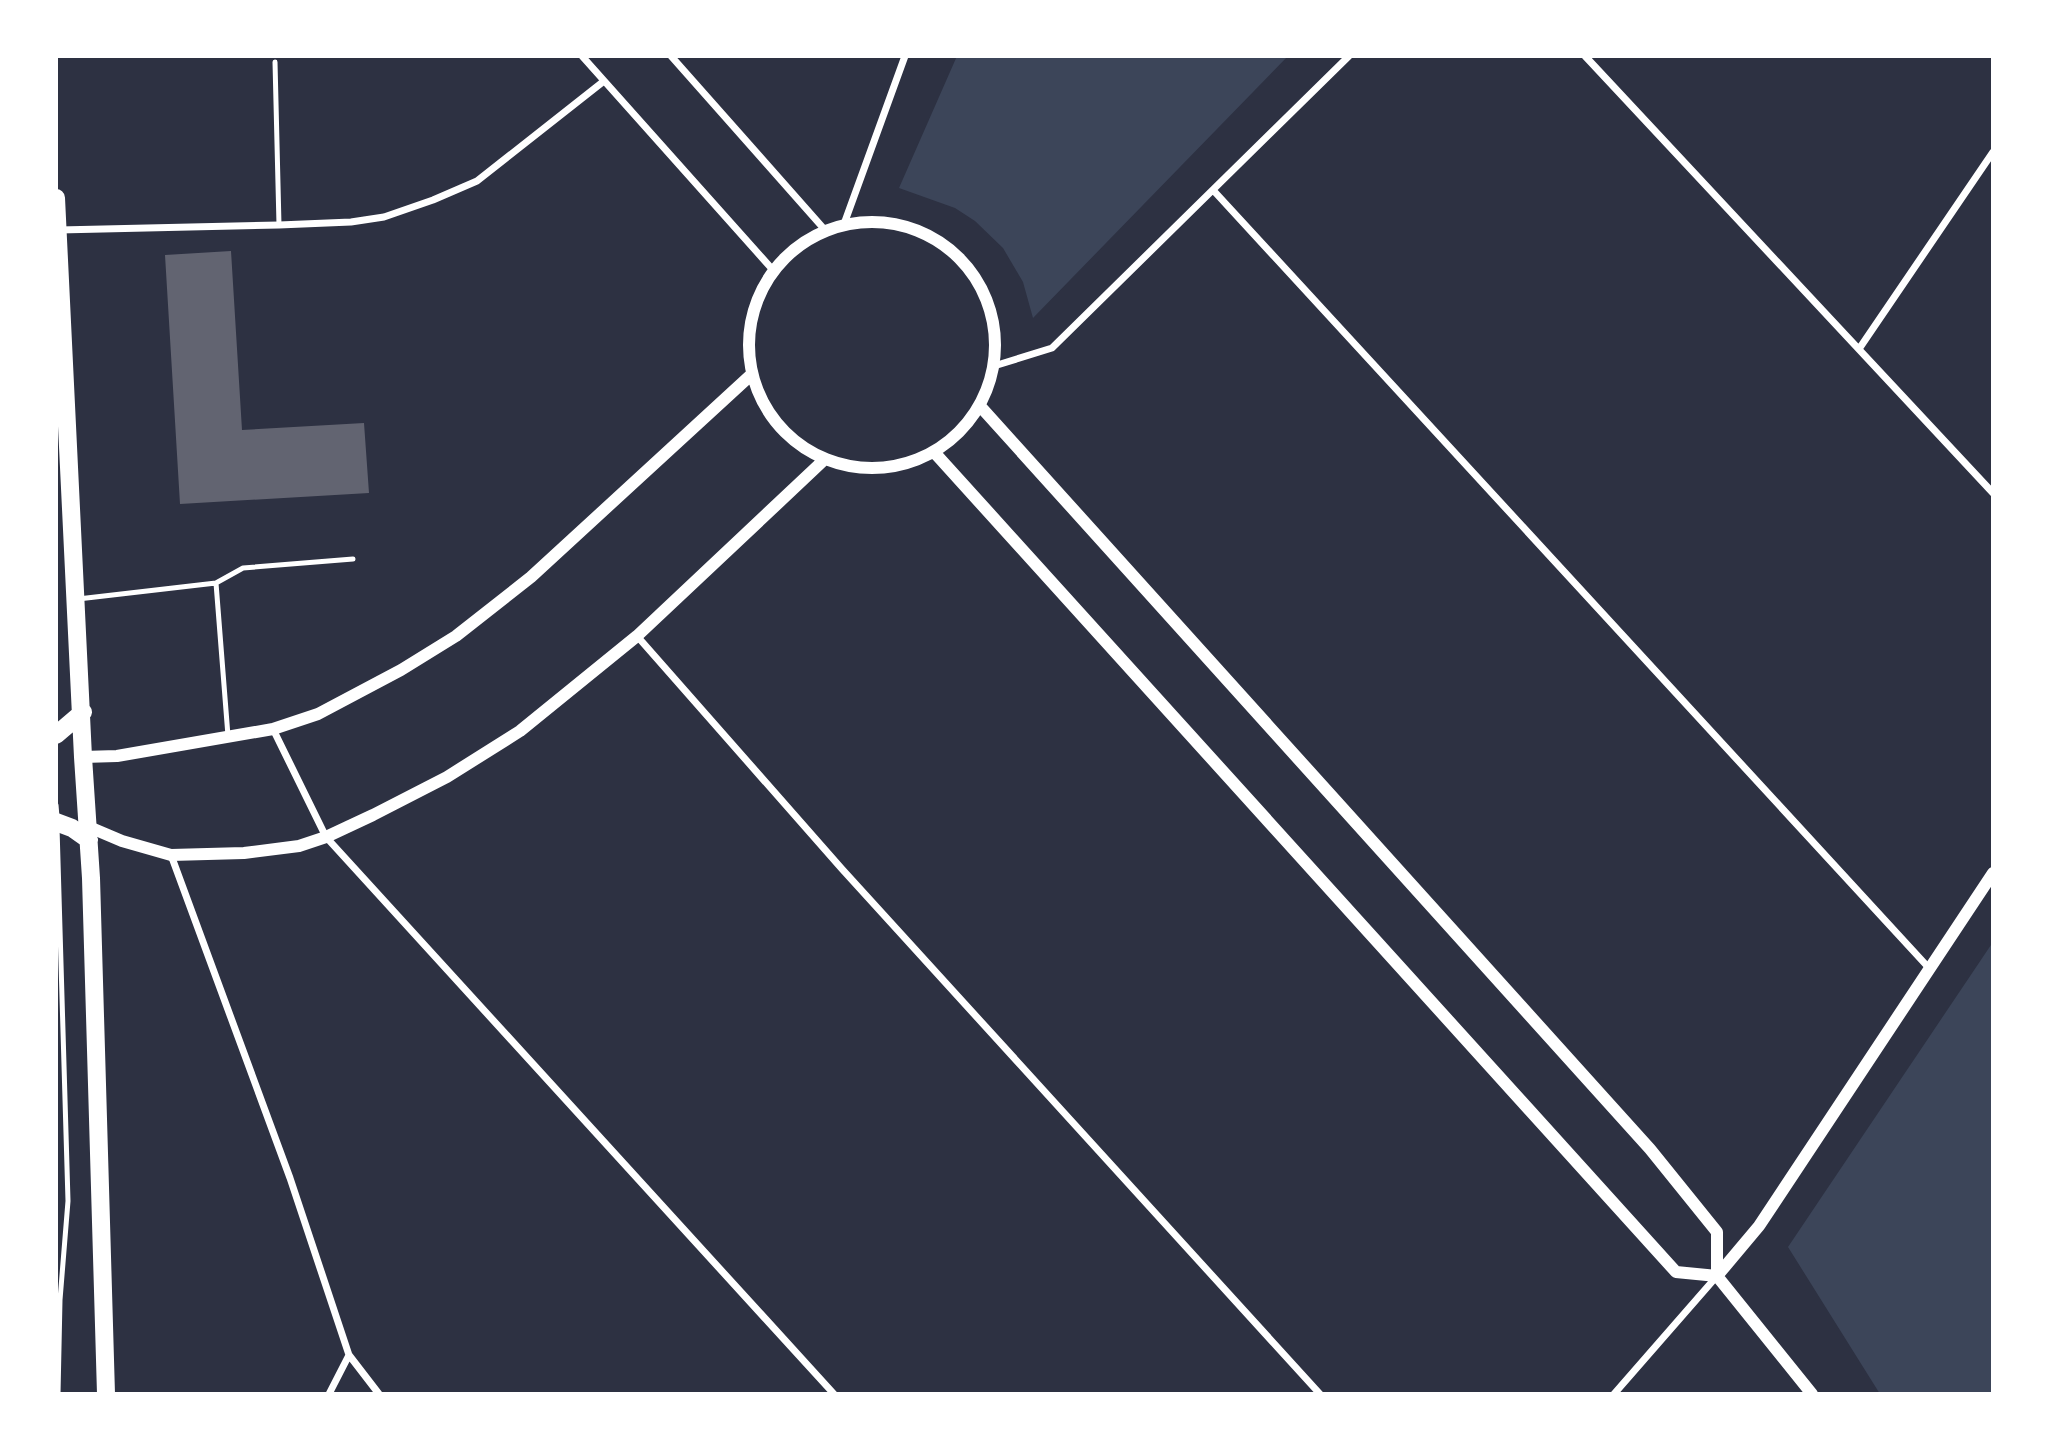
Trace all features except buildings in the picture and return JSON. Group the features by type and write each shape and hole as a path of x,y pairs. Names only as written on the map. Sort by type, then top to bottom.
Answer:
{"main road":[{"path":"56,198 89,833 106,1394"},
{"path":"56,735 83,712"},
{"path":"56,816 72,828 89,833"}],"street":[{"path":"582,56 773,270"},
{"path":"671,56 825,230"},
{"path":"844,224 905,56"},
{"path":"994,366 1052,348 1349,56"},
{"path":"1585,56 1993,493"},
{"path":"58,230 279,225 351,222 384,217 477,181 604,81"},
{"path":"1859,349 1993,152"},
{"path":"1213,190 1928,967"},
{"path":"864,221 896,223 926,234 953,251 974,275 988,303 995,334 994,366 980,406 960,432 933,452 907,463 880,468 852,466 825,459 799,444 778,425 762,401 752,373 748,336 756,300 773,270 789,252 806,239 844,224 864,221"},
{"path":"83,757 117,756 273,729 318,714 401,670 456,636 531,577 752,373"},
{"path":"980,406 1650,1149 1717,1232 1717,1276 1812,1394"},
{"path":"933,452 1676,1272 1717,1276"},
{"path":"89,833 171,855 244,853 299,846 326,837 447,778 520,731 637,636 825,459"},
{"path":"637,636 851,880 1320,1394"},
{"path":"273,729 326,837 834,1394"},
{"path":"171,855 290,1178 349,1355 379,1394"},
{"path":"1614,1394 1759,1226 1928,967 1993,873"},
{"path":"329,1394 349,1355"}],"lane":[{"path":"275,62 279,225"},
{"path":"75,600 216,583 243,568 353,559"},
{"path":"216,583 228,736"},
{"path":"56,816 68,1201 60,1300 58,1394"}],"shaded area":[{"path":"957,56 1288,56 1033,318 1023,282 1003,248 975,221 955,208 899,188"},
{"path":"1993,942 1993,1394 1880,1394 1788,1247"}]}
